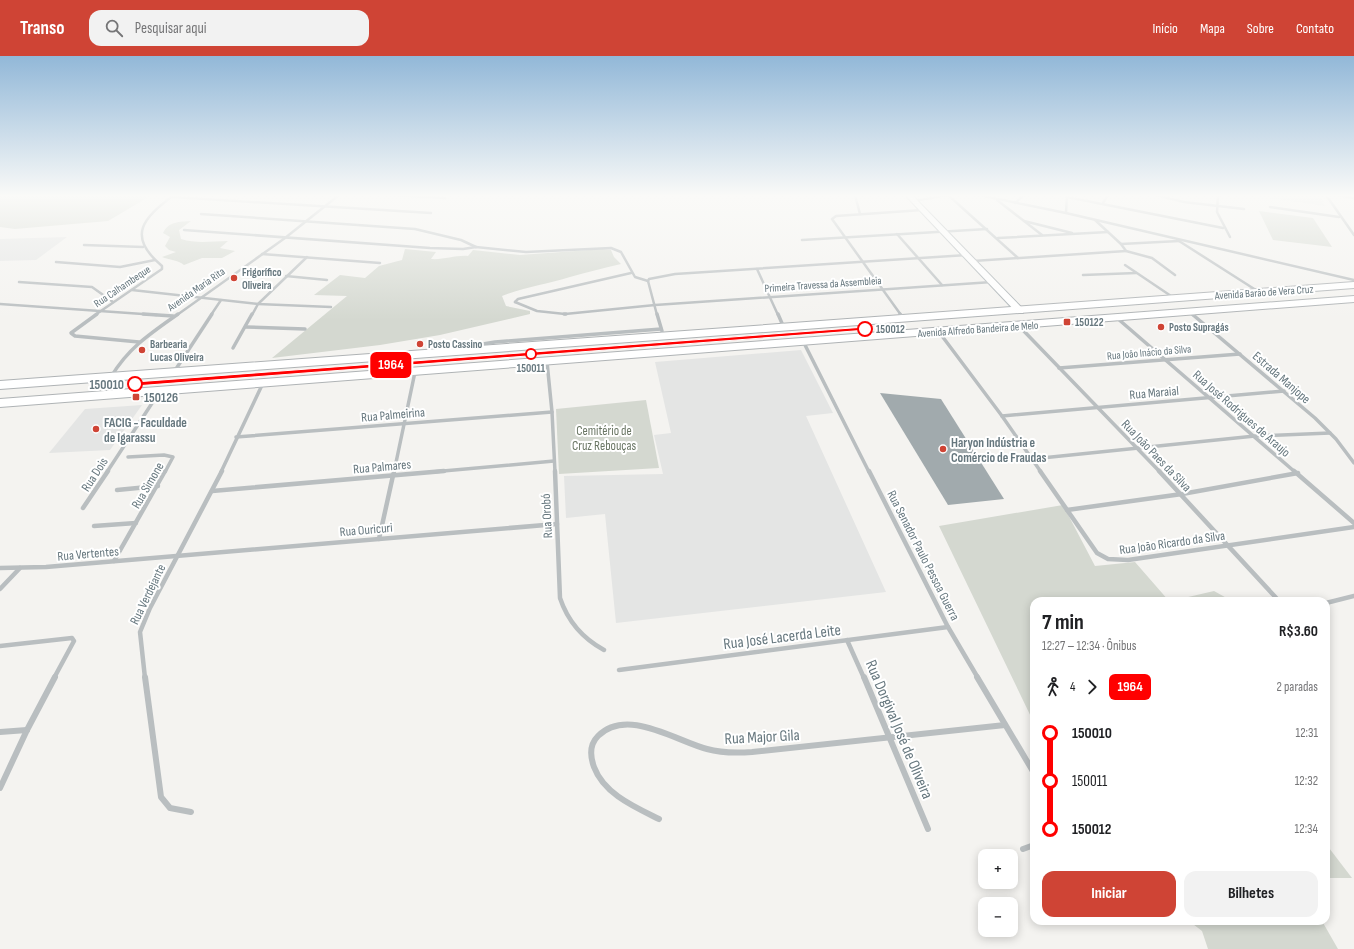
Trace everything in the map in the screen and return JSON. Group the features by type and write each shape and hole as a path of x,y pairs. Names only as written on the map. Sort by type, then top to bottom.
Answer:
{"highway":[{"name":"Avenida Barão de Vera Cruz","path":"1174,298 1354,286"},
{"name":"Avenida Alfredo Bandeira de Melo","path":"0,385 478,351 662,333 784,328 1174,298"},
{"name":"Avenida Barão de Vera Cruz","path":"1189,311 1354,299"},
{"name":"Avenida Alfredo Bandeira de Melo","path":"0,403 1019,326 1189,311"},
{"path":"441,370 431,362 445,353"},
{"path":"396,373 414,363 412,357 407,356"}],"main road":[{"path":"947,237 970,258 1020,311"}],"street":[{"name":"Rua Calhambeque","path":"139,342 72,335 75,328 161,270 162,266 143,247 141,237"},
{"path":"268,237 456,249 476,247 526,252 614,249 621,252 631,273 638,279 648,281 661,275 919,258 1018,258 1121,253 1126,250"},
{"path":"446,237 460,240 476,247"},
{"path":"802,240 862,237"},
{"path":"899,237 942,285"},
{"path":"998,238 1027,237"},
{"path":"1113,237 1122,244 1126,250 1152,258 1175,275"},
{"path":"1171,237 1354,280"},
{"name":"Avenida Maria Rita","path":"110,377 121,360 139,342 200,297 285,238"},
{"path":"844,238 904,319"},
{"path":"998,238 1018,258"},
{"path":"1122,244 1185,240"},
{"path":"1179,241 1260,292"},
{"path":"84,245 143,247"},
{"path":"262,254 380,263"},
{"path":"233,348 258,304 307,257"},
{"path":"56,262 120,267 156,260"},
{"path":"1125,265 1174,298"},
{"path":"757,269 784,328"},
{"name":"Primeira Travessa da Assembleia","path":"631,273 518,299 515,302 537,311 565,314 655,305 992,282"},
{"path":"1083,275 1136,273"},
{"path":"286,276 327,280"},
{"path":"648,281 662,333"},
{"path":"19,282 92,287 113,302"},
{"path":"132,290 258,304 330,307"},
{"path":"174,372 221,300"},
{"path":"0,304 174,316"},
{"name":"Estrada Manjope","path":"1189,311 1284,391 1330,433 1341,444 1354,463"},
{"name":"Rua José Rodrigues de Araujo","path":"1117,318 1298,473 1354,524"},
{"name":"Rua João Paes da Silva","path":"1019,326 1182,494 1227,546 1275,597"},
{"path":"246,327 305,329"},
{"name":"Rua João Ricardo da Silva","path":"939,332 1002,416 1097,553 1108,560 1128,560 1354,527"},
{"name":"Rua Senador Paulo Pessoa Guerra","path":"804,342 948,627 1030,766"},
{"name":"Rua João Inácio da Silva","path":"1059,368 1240,354"},
{"name":"Rua Orobó","path":"547,362 552,412 560,592 563,607 572,625 581,635 604,650"},
{"path":"379,539 415,372"},
{"name":"Rua Verdejante","path":"191,812 172,809 166,806 161,797 140,632 147,613 212,491 236,437 263,383"},
{"name":"Rua Dois","path":"83,508 160,391"},
{"name":"Rua Maraial","path":"1002,416 1284,391"},
{"name":"Rua Palmeirina","path":"236,437 552,412"},
{"path":"1032,459 1255,436 1330,433"},
{"name":"Rua Simone","path":"114,561 158,486 173,457 164,455 128,457"},
{"name":"Rua Palmares","path":"212,491 554,461"},
{"path":"1068,510 1182,494 1298,473"},
{"path":"117,490 158,486"},
{"path":"94,526 136,523"},
{"name":"Rua Ouricuri","path":"178,556 557,524"},
{"name":"Rua Vertentes","path":"0,568 20,568 178,556"},
{"path":"0,589 20,568"},
{"path":"1330,602 1354,596"},
{"name":"Rua José Lacerda Leite","path":"619,670 948,627"},
{"path":"0,646 72,638 74,641 0,788"},
{"name":"Rua Dorgival José de Oliveira","path":"847,640 890,736 928,829"},
{"name":"Rua Major Gila","path":"659,819 634,807 609,790 598,777 590,752 593,741 607,730 629,725 642,726 664,732 702,748 720,752 757,752 890,736 1005,725"},
{"path":"0,732 28,730"},
{"path":"1023,850 1030,847"}],"shaded area":[{"path":"67,237 36,260 0,261 0,239"},
{"path":"801,350 833,413 806,416 886,592 616,623 605,514 566,518 564,476 663,474 654,435 671,433 655,362"},
{"name":"FACIG - Faculdade de Igarassu","path":"142,405 110,450 49,453 85,409"}],"green space":[{"path":"170,237 180,237 181,239 187,241 199,242 228,241 220,248 235,251 222,258 202,258 184,265 162,257 176,252 169,250 165,246"},
{"path":"1271,237 1325,237 1332,247 1273,240"},
{"path":"405,249 436,252 431,259 436,259 468,256 473,250 520,255 603,249 611,250 614,257 621,264 527,288 502,296 506,306 530,311 530,314 440,335 380,345 272,358 347,296 314,295 340,275 365,278 379,266 402,260"},
{"name":"Cemitério de Cruz Rebouças","path":"646,400 659,468 559,474 556,409"},
{"path":"1063,505 1095,566 1135,562 1166,597 1030,597 1030,715 939,526"},
{"path":"1214,591 1225,597 1188,597"},
{"path":"1330,849 1352,878 1330,878"},
{"path":"1194,925 1324,925 1338,949 1208,949 1202,931"}],"building":[{"name":"Haryon Indústria e Comércio de Fraudas","path":"880,393 941,399 1004,499 948,505"}],"bus line":[{"name":"1964","path":"135,384 865,329"}],"place":[{"name":"Frigorífico Oliveira","path":"234,278"},
{"name":"150122","path":"1067,322"},
{"name":"Posto Supragás","path":"1161,327"},
{"name":"150012","path":"865,329"},
{"name":"Posto Cassino","path":"420,344"},
{"name":"Barbearia Lucas Oliveira","path":"142,350"},
{"name":"150011","path":"531,354"},
{"name":"150010","path":"135,384"},
{"name":"150126","path":"136,397"},
{"name":"FACIG - Faculdade de Igarassu","path":"96,429"},
{"name":"Haryon Indústria e Comércio de Fraudas","path":"943,449"}]}
